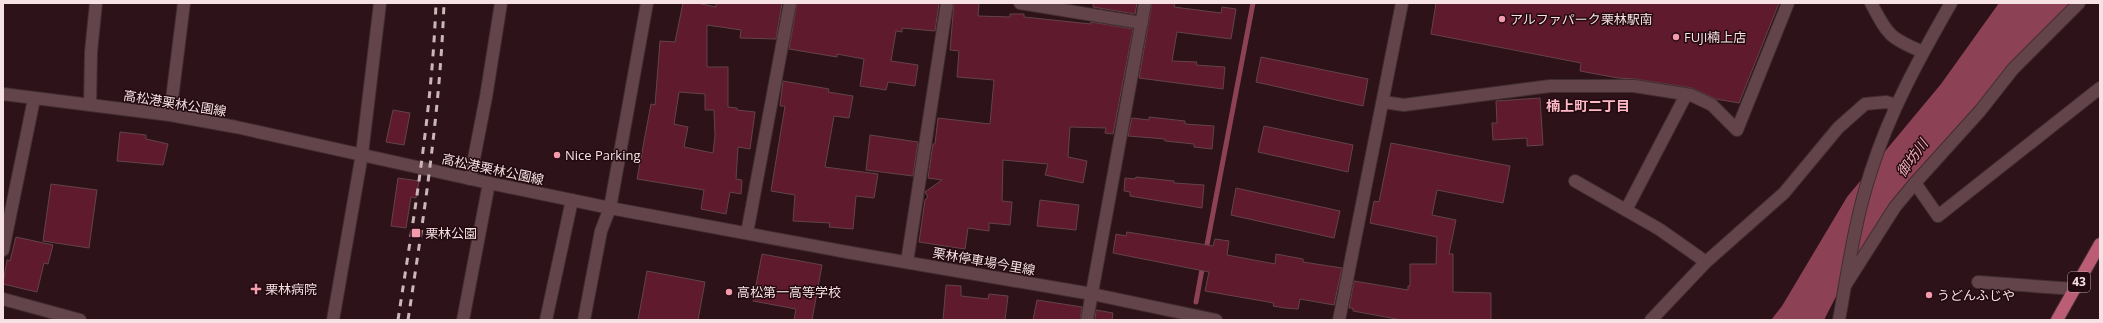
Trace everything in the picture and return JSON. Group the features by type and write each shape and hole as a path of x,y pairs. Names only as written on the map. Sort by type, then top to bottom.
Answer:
{"main road":[{"name":"43","path":"2057,320 2100,244"}],"street":[{"path":"90,105 91,52 96,3"},
{"path":"170,114 184,3"},
{"path":"333,320 362,154 380,3"},
{"path":"470,179 486,97 501,3"},
{"path":"584,320 601,231 610,208 647,3"},
{"path":"747,233 790,3"},
{"path":"907,262 947,3"},
{"path":"1020,3 1142,23"},
{"path":"1087,320 1145,3"},
{"path":"1339,320 1402,3"},
{"path":"1383,102 1404,105 1467,95 1550,86 1634,86 1686,95 1712,105 1737,130 1788,3"},
{"path":"1871,3 1884,26 1894,39 1922,52"},
{"path":"1839,320 1859,212 1877,154 1896,105 1922,52 1951,3"},
{"path":"1846,284 1895,207 1980,111 2013,69 2079,3"},
{"path":"1915,183 1938,216 2100,88"},
{"name":"高松港栗林公園線","path":"3,94 34,99 170,114 610,208 747,233"},
{"path":"1626,210 1686,95"},
{"path":"3,250 34,99"},
{"path":"1650,320 1706,262 1784,193 1838,128 1865,104 1886,102 1896,105"},
{"path":"1575,182 1659,229 1706,262"},
{"path":"464,320 489,183"},
{"path":"546,320 572,200"},
{"name":"栗林停車場今里線","path":"747,233 1092,294 1216,320"},
{"path":"1978,282 2075,289"},
{"path":"3,299 80,320"}],"water":[{"name":"御坊川","path":"1999,3 2070,3 2009,66 1845,279 1824,320 1771,320 1782,306 1847,197 1941,84"}],"building":[{"path":"683,3 697,3 716,7 716,3 782,3 776,39 740,38 741,30 707,25 707,67 728,67 728,107 737,108 737,110 755,112 750,149 738,147 736,179 742,180 741,194 730,192 726,214 701,209 704,190 637,179 651,104 655,105 660,41 675,42","holes":["679,92 705,94 705,110 714,110 715,136 713,153 684,147 688,127 674,124"]},
{"path":"797,3 939,3 935,31 902,28 902,32 896,31 891,61 918,65 915,86 888,82 886,90 860,86 864,59 837,54 837,57 789,49"},
{"path":"954,3 979,3 978,16 1010,17 1010,14 1024,14 1024,17 1091,24 1091,22 1133,29 1113,134 1105,133 1106,128 1070,127 1068,157 1087,161 1083,183 1045,175 1048,164 1003,160 1002,201 1012,202 1010,225 989,223 989,231 968,228 965,249 919,242 925,200 928,197 925,192 942,180 928,178 933,144 935,144 938,118 990,124 994,80 957,77 959,51 950,50"},
{"path":"1093,3 1137,3 1135,14 1093,7"},
{"path":"1152,3 1175,3 1174,7 1221,13 1222,7 1236,9 1231,39 1177,32 1172,61 1197,62 1196,65 1225,67 1223,89 1139,78"},
{"name":"FUJI楠上店","path":"1436,3 1779,3 1739,103 1716,99 1692,88 1635,79 1618,78 1580,71 1581,63 1431,34"},
{"path":"1261,57 1368,79 1363,106 1256,82"},
{"path":"783,81 829,89 828,92 853,96 849,118 834,116 825,167 878,174 874,198 856,196 853,229 829,227 830,223 793,221 795,195 771,191 785,106 780,106"},
{"path":"1540,98 1543,145 1527,146 1527,138 1493,140 1492,123 1497,123 1496,101"},
{"path":"393,110 410,113 404,145 386,142"},
{"path":"1149,117 1185,121 1185,124 1214,126 1212,149 1194,147 1194,144 1165,141 1165,139 1128,136 1132,118 1149,120"},
{"path":"1264,126 1353,145 1348,172 1258,152"},
{"path":"120,132 146,135 146,139 168,144 163,165 117,161"},
{"path":"870,135 918,142 913,176 866,170"},
{"path":"1391,143 1510,166 1503,203 1437,190 1432,215 1456,220 1449,254 1453,254 1453,292 1491,293 1491,320 1402,320 1353,311 1353,308 1349,308 1354,281 1408,290 1408,286 1410,286 1410,264 1436,264 1437,237 1370,223 1374,201 1379,202"},
{"path":"1136,177 1174,181 1174,183 1204,185 1202,208 1130,196 1130,192 1124,191 1125,178 1135,179"},
{"name":"栗林公園","path":"398,178 419,181 416,198 411,197 406,228 391,226"},
{"path":"51,184 97,190 89,248 43,241"},
{"path":"1236,188 1340,211 1334,238 1231,215"},
{"path":"1040,200 1079,205 1076,230 1037,226"},
{"path":"1127,232 1213,246 1215,239 1229,241 1227,255 1275,264 1276,254 1303,259 1303,262 1342,268 1334,305 1300,299 1298,309 1285,308 1273,306 1274,303 1205,291 1209,272 1113,253 1116,234 1126,236"},
{"path":"16,237 53,245 48,264 44,263 37,292 3,284 7,260 10,261"},
{"path":"762,254 822,265 812,320 794,320 796,309 753,301"},
{"path":"647,271 705,282 698,320 638,320"},
{"path":"946,285 961,286 961,296 988,299 989,294 1008,296 1005,320 943,320"},
{"path":"1037,300 1082,307 1080,320 1033,320"},
{"path":"1096,310 1113,313 1112,320 1095,320"}],"waterway":[{"path":"1206,250 1253,3"},
{"path":"1196,302 1203,264"}],"railway":[{"path":"398,320 416,202 431,83 436,3"},
{"path":"408,320 435,123 444,3"}],"place":[{"name":"アルファパーク栗林駅南","path":"1502,19"},
{"name":"FUJI楠上店","path":"1676,37"},
{"name":"Nice Parking","path":"557,155"},
{"name":"栗林公園","path":"416,233"},
{"name":"栗林病院","path":"256,289"},
{"name":"高松第一高等学校","path":"729,292"},
{"name":"うどんふじや","path":"1929,295"}],"district":[{"name":"楠上町二丁目","path":"1588,106"}]}
